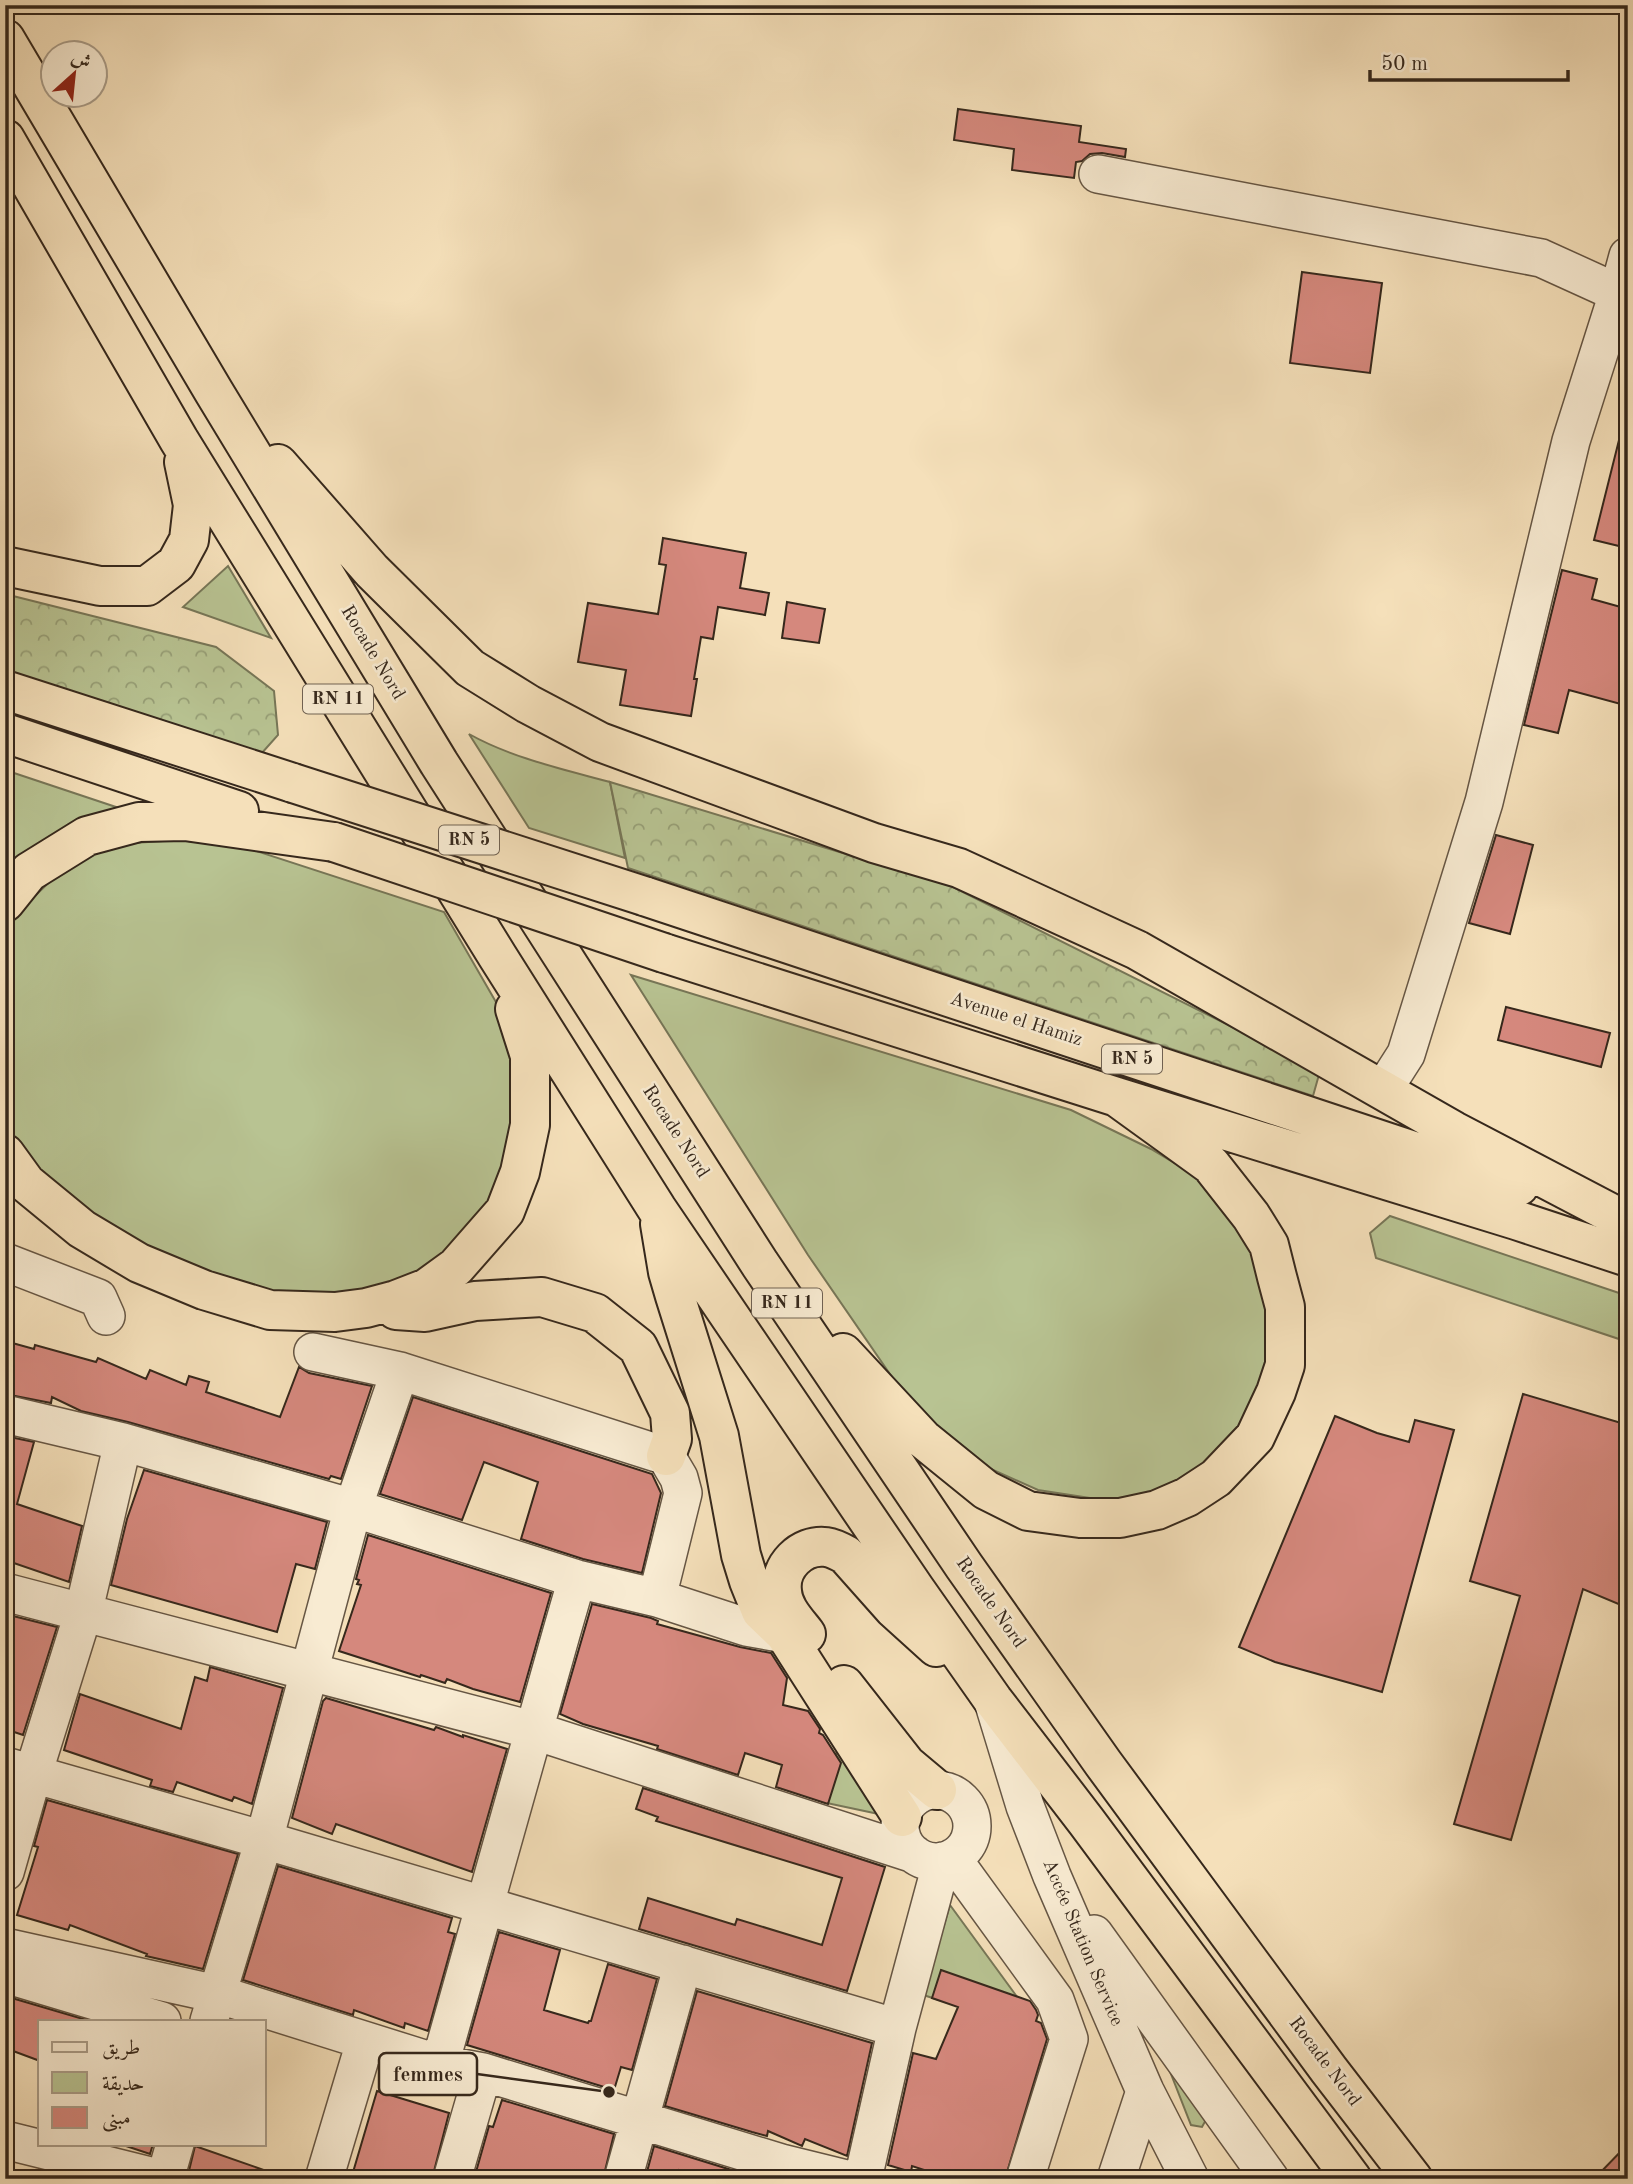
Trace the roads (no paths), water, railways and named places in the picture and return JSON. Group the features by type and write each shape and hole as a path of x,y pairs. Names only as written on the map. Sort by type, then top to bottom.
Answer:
{"highway":[{"name":"Rocade Nord","path":"5,39 214,392 439,763 760,1264 964,1566 1103,1763 1329,2070 1413,2179"},
{"name":"RN 11","path":"5,139 178,440 657,1209 993,1700 1352,2179"},
{"path":"214,392 372,571 470,668 528,704 600,742 874,843 958,868 1025,897 1137,950 1454,1131 1625,1220"},
{"path":"5,566 100,586 147,586 176,564 189,540 193,505 178,440"},
{"name":"Avenue el Hamiz","path":"5,690 1625,1220"},
{"name":"RN 5","path":"5,733 664,953 1628,1257"},
{"path":"5,902 29,872 88,836 139,822 185,821 334,842"},
{"path":"5,1154 26,1183 82,1229 139,1263 204,1290 270,1310 335,1312 366,1308 427,1288 456,1267 505,1211 520,1172 530,1125 530,1056 498,957"},
{"path":"760,1264 923,1438 986,1490 1028,1511 1080,1518 1120,1518 1157,1510 1188,1497 1216,1478 1255,1437 1285,1365 1285,1307 1269,1245 1251,1216 1211,1165 1117,1097"},
{"path":"657,1209 668,1272 719,1436 741,1555 761,1611 785,1634 902,1816"},
{"path":"366,1308 425,1312 475,1301 542,1297 595,1313 638,1347 670,1413 672,1439 666,1456"},
{"path":"937,1790 895,1751 789,1611 781,1590 786,1568 793,1558 813,1548 825,1547 846,1555 894,1609 993,1700"}],"street":[{"path":"1098,174 1541,258 1618,293"},
{"path":"1383,1090 1406,1054 1484,802 1571,441 1628,256"},
{"path":"5,1262 97,1298 106,1316"},
{"path":"313,1352 400,1371 666,1456 679,1478 683,1493 657,1598"},
{"path":"213,2008 264,1840 353,1508 400,1371"},
{"path":"5,1414 123,1442 353,1508 578,1579 657,1598 746,1627 785,1634"},
{"path":"5,1872 19,1770 83,1614 123,1442"},
{"path":"440,2064 486,1906 532,1730 578,1579"},
{"path":"5,1592 532,1730 936,1858 961,1851 969,1842 972,1830 967,1807 949,1792 937,1790 915,1797 902,1816 903,1838 936,1858 1055,2000 1069,2039 1025,2179"},
{"name":"Accée Station Service","path":"993,1700 1025,1806 1052,1876 1145,2091 1190,2179"},
{"path":"19,1770 897,2028"},
{"path":"863,2179 936,1858"},
{"path":"1052,1876 1270,2179"},
{"path":"5,1947 213,2008 365,2042 440,2064 483,2073 641,2120 779,2171 846,2179"},
{"path":"622,2179 641,2120 683,1964"},
{"path":"5,1974 159,2020"},
{"path":"324,2179 365,2042"},
{"path":"452,2179 483,2073"},
{"path":"1116,2179 1145,2091"},
{"path":"5,2140 164,2179 174,2146"}],"place":[{"name":"femmes","path":"609,2092"}]}
